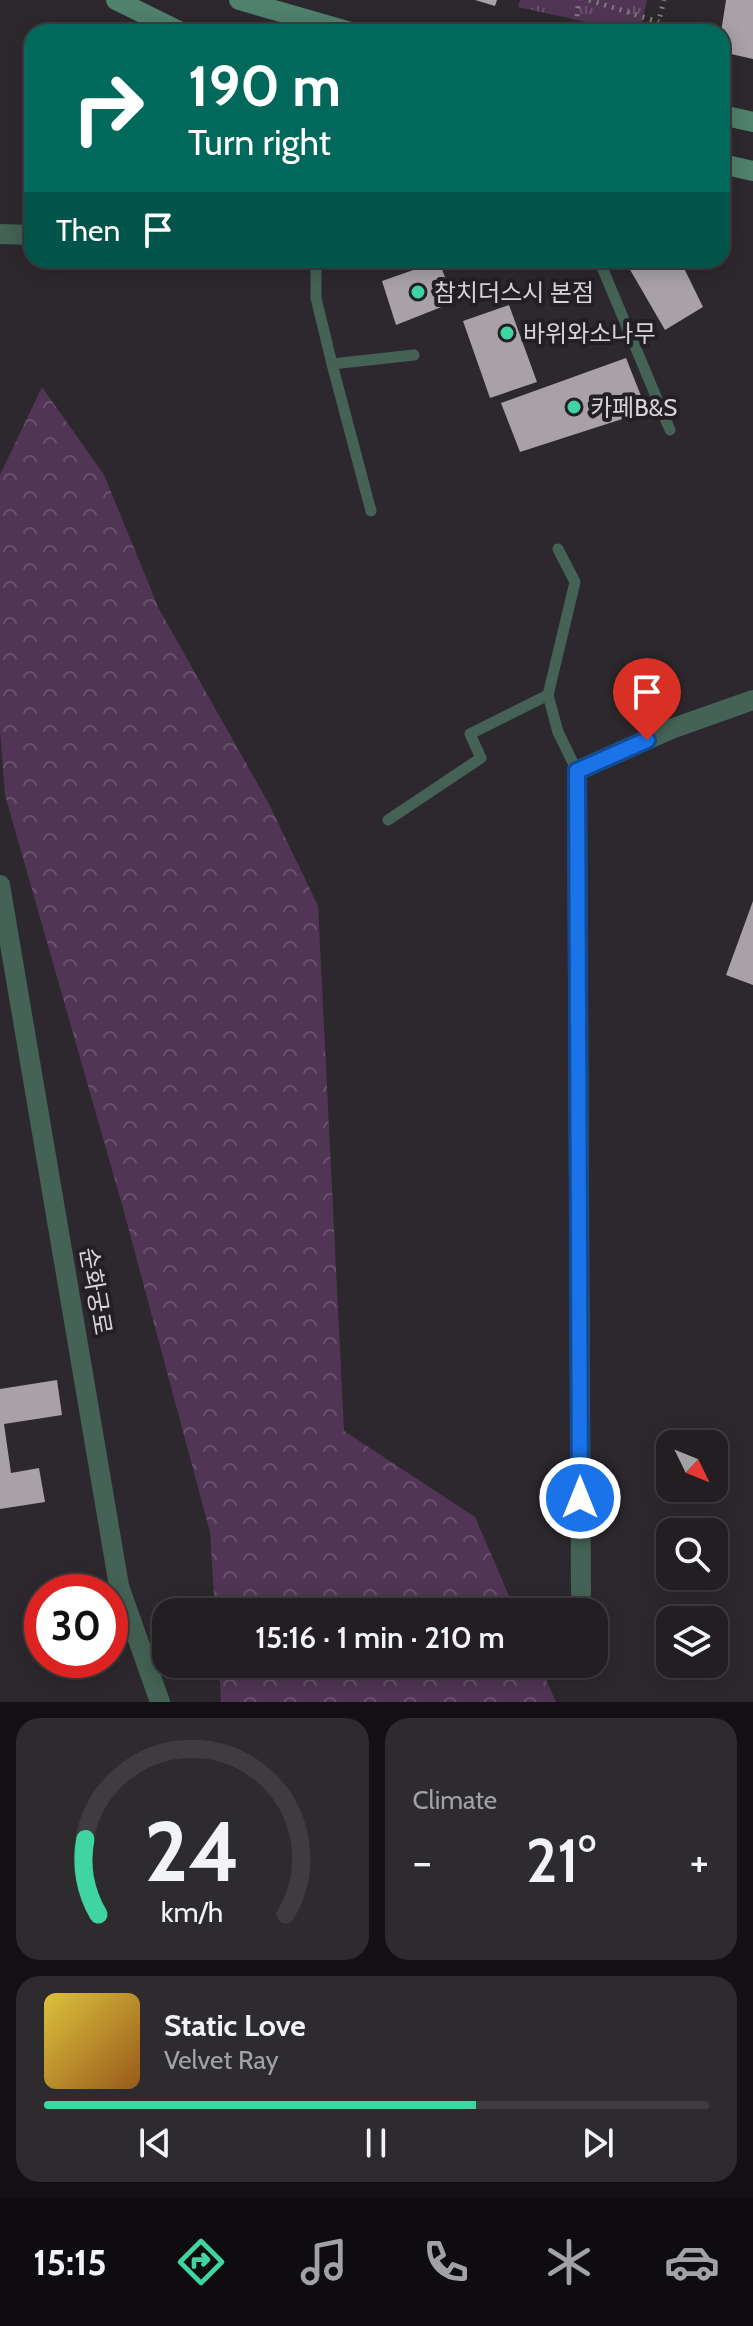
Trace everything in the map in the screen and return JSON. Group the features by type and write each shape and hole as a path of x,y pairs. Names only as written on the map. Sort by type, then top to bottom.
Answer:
{"street":[{"path":"116,0 165,24"},
{"path":"239,0 323,24"},
{"path":"730,117 753,122"},
{"path":"730,166 753,171"},
{"path":"0,234 24,235"},
{"path":"581,1593 577,771 671,729 753,700"},
{"name":"순화궁로","path":"0,885 119,1586 160,1702"}],"lane":[{"path":"316,268 316,298 371,511"},
{"path":"602,268 670,430"},
{"path":"332,364 414,355"},
{"path":"558,549 575,582 548,695 558,732 577,771"},
{"path":"388,820 481,758 470,734 548,695"}],"path":[{"path":"576,24 579,0"},
{"path":"589,0 659,22 664,0"}],"green space":[{"path":"520,0 647,0 642,24 596,24 518,7"},
{"path":"42,387 104,475 159,609 269,804 318,906 344,1431 475,1517 510,1598 214,1598 210,1532 123,1208 5,795 0,730 0,475"},
{"path":"220,1678 545,1678 556,1702 221,1702"}],"building":[{"path":"475,0 497,0 495,6"},
{"path":"726,0 753,0 753,59 730,54 730,24 722,24"},
{"name":"참치더스시 본점","path":"419,268 442,268 454,302 396,325 382,281"},
{"path":"629,268 684,268 703,307 665,330"},
{"path":"509,305 537,382 490,398 463,321"},
{"name":"카페B&S","path":"626,358 647,411 520,452 501,403"},
{"path":"753,901 753,985 726,975"},
{"path":"57,1380 62,1415 4,1424 11,1473 39,1468 45,1502 0,1509 0,1389"}],"place":[{"name":"참치더스시 본점","path":"418,292"},
{"name":"바위와소나무","path":"507,333"},
{"name":"카페B&S","path":"574,407"}],"route":[{"path":"580,1498 577,771 647,740"}]}
